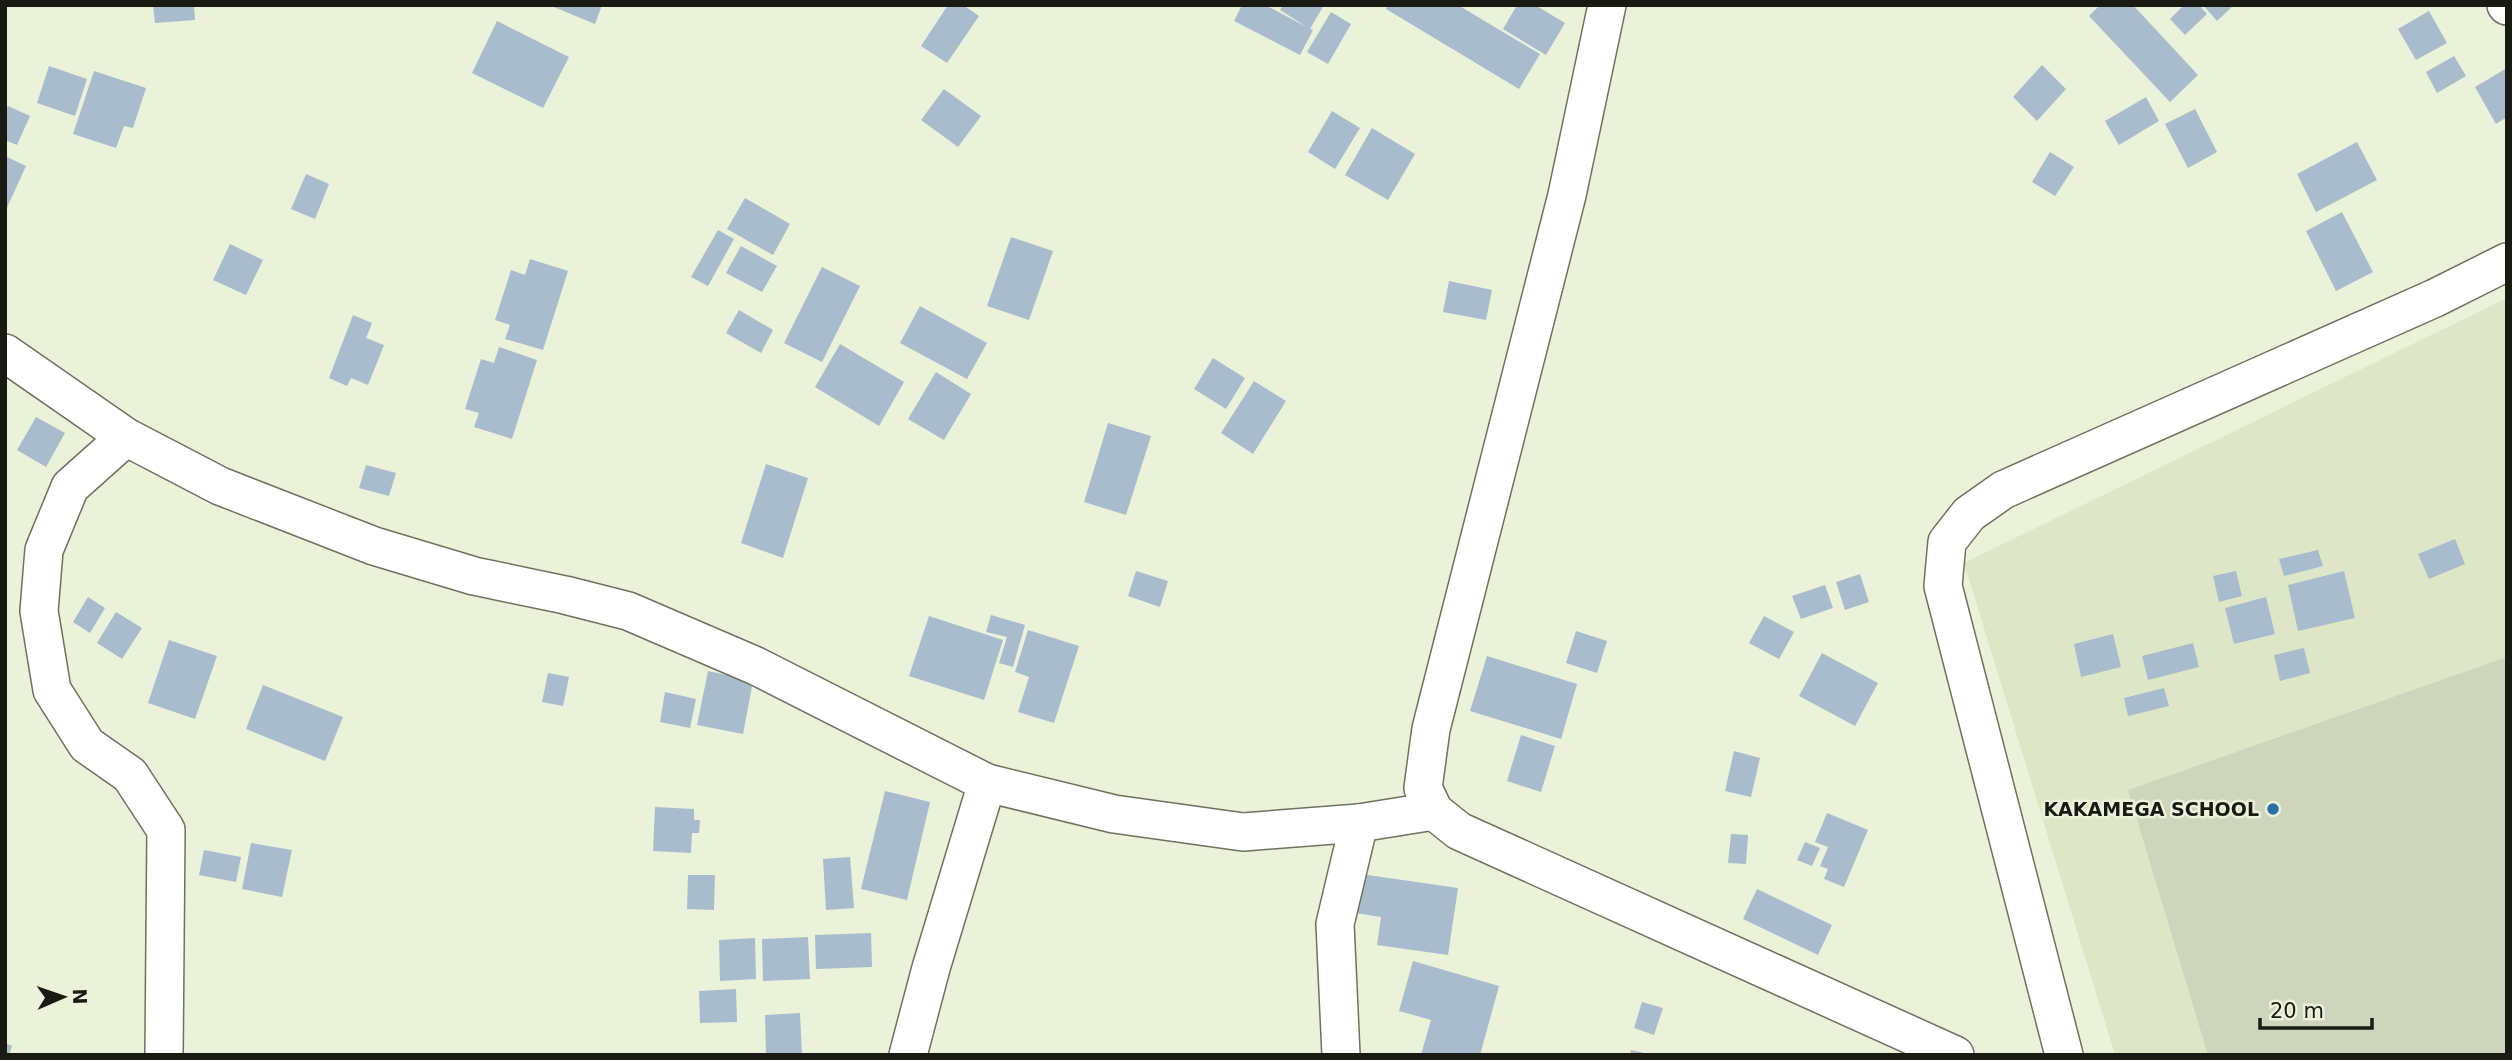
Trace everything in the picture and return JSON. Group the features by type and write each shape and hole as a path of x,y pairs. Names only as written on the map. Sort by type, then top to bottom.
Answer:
{"street":[{"path":"1607,5 1567,195 1431,729 1423,788 1434,811 1459,831 1955,1055"},
{"path":"2064,1055 1943,586 1947,542 1969,514 2003,490 2435,298 2507,262"},
{"path":"5,353 126,437 220,486 374,546 474,576 628,611 756,666 987,783 1114,814 1243,832 1359,823 1434,811"},
{"path":"126,437 70,487 44,550 39,611 52,690 87,745 130,775 166,830 164,1055"},
{"path":"908,1055 930,968 987,783"},
{"path":"1341,1055 1335,924 1359,823"}],"shaded area":[{"name":"KAKAMEGA SCHOOL","path":"2507,298 2507,1055 2115,1055 1964,563"},
{"path":"2507,657 2507,1055 2208,1055 2128,790"}],"building":[{"path":"153,5 194,5 195,20 155,23"},
{"path":"549,5 602,5 595,24"},
{"path":"948,5 963,5 979,16 947,63 921,46"},
{"path":"1242,5 1265,5 1307,27 1280,10 1283,5 1324,5 1310,29 1313,30 1300,55 1234,21"},
{"path":"1388,5 1458,5 1540,54 1519,89 1386,9"},
{"path":"1517,5 1535,5 1565,23 1546,55 1503,29"},
{"path":"2100,5 2133,5 2198,75 2170,102 2089,16"},
{"path":"2184,5 2199,5 2207,14 2185,35 2170,19"},
{"path":"2203,5 2234,5 2217,21"},
{"path":"2429,11 2447,43 2416,60 2398,29"},
{"path":"1331,12 1351,24 1328,64 1307,52"},
{"path":"497,21 569,57 543,108 472,73"},
{"path":"2454,56 2466,76 2437,93 2426,72"},
{"path":"2042,65 2066,89 2037,121 2013,97"},
{"path":"49,66 87,79 75,116 37,103"},
{"path":"2507,68 2507,117 2496,124 2475,87"},
{"path":"94,71 146,88 133,128 124,126 116,148 73,134"},
{"path":"944,89 981,116 958,147 921,120"},
{"path":"2146,97 2159,121 2119,145 2105,121"},
{"path":"8,106 30,116 17,145 5,140 5,112"},
{"path":"2195,109 2217,152 2188,168 2165,124"},
{"path":"1332,111 1360,128 1335,169 1308,152"},
{"path":"1372,128 1415,154 1388,200 1345,175"},
{"path":"2357,142 2377,180 2316,212 2297,174"},
{"path":"2050,152 2074,167 2055,196 2032,182"},
{"path":"5,156 26,166 5,212"},
{"path":"306,174 329,184 315,219 291,209"},
{"path":"745,198 790,224 773,255 727,229"},
{"path":"2342,212 2373,272 2336,291 2306,231"},
{"path":"718,230 734,239 708,286 691,277"},
{"path":"1011,237 1053,251 1029,320 987,306"},
{"path":"230,244 263,260 246,295 213,280"},
{"path":"741,246 777,266 762,292 726,273"},
{"path":"530,259 568,271 543,350 505,339 510,325 495,320 511,270 525,275"},
{"path":"822,267 860,286 822,362 784,343"},
{"path":"1449,281 1492,290 1486,320 1443,312"},
{"path":"920,306 987,343 967,379 900,343"},
{"path":"739,310 773,330 761,353 726,333"},
{"path":"353,315 372,323 366,338 384,345 368,385 351,378 347,386 329,378"},
{"path":"840,344 904,382 879,426 815,387"},
{"path":"499,347 537,360 512,439 474,427 479,413 465,409 481,359 494,363"},
{"path":"1213,358 1245,378 1226,409 1194,389"},
{"path":"936,372 971,394 944,440 908,419"},
{"path":"1254,381 1286,401 1253,454 1221,433"},
{"path":"36,417 65,433 46,467 17,450"},
{"path":"1108,423 1151,436 1126,515 1084,502"},
{"path":"766,464 808,478 783,558 741,543"},
{"path":"366,465 396,473 389,496 359,488"},
{"path":"2455,539 2465,564 2429,579 2418,554"},
{"path":"2318,550 2323,566 2284,576 2279,559"},
{"path":"1136,571 1168,581 1160,607 1128,596"},
{"path":"2236,571 2242,596 2219,602 2213,576"},
{"path":"2344,571 2355,618 2298,631 2288,585"},
{"path":"1860,574 1869,602 1845,610 1836,582"},
{"path":"1825,585 1833,608 1801,619 1792,596"},
{"path":"88,597 105,608 90,633 73,622"},
{"path":"2266,597 2275,634 2234,644 2225,608"},
{"path":"116,612 142,628 122,659 97,643"},
{"path":"991,615 1025,625 1013,667 999,663 1007,637 986,632"},
{"path":"929,616 1003,640 984,700 909,676"},
{"path":"1764,616 1794,632 1779,659 1749,643"},
{"path":"1028,630 1079,646 1054,723 1018,712 1029,677 1015,672"},
{"path":"1576,631 1607,641 1597,673 1566,663"},
{"path":"2113,634 2121,667 2081,677 2074,644"},
{"path":"169,640 217,656 195,719 148,703"},
{"path":"2193,643 2199,667 2148,680 2142,656"},
{"path":"2304,648 2310,673 2280,681 2274,655"},
{"path":"1822,653 1878,683 1855,726 1799,696"},
{"path":"1487,656 1577,684 1561,739 1470,711"},
{"path":"708,671 753,681 743,734 697,725"},
{"path":"548,673 569,677 563,706 542,702"},
{"path":"263,685 343,717 325,761 246,729"},
{"path":"2164,688 2169,706 2128,716 2124,698"},
{"path":"665,692 696,699 690,728 660,722"},
{"path":"1521,735 1555,746 1541,792 1507,781"},
{"path":"1734,751 1760,758 1751,797 1725,791"},
{"path":"885,791 930,802 907,900 861,889"},
{"path":"655,807 694,809 694,820 700,820 699,833 692,833 691,853 653,851"},
{"path":"1827,813 1868,830 1844,887 1824,879 1828,869 1820,866 1828,847 1815,842"},
{"path":"1731,834 1748,835 1746,864 1728,863"},
{"path":"1805,842 1820,848 1812,866 1797,860"},
{"path":"251,843 292,850 282,897 242,889"},
{"path":"204,850 241,857 236,882 199,875"},
{"path":"850,857 854,908 826,910 823,859"},
{"path":"1354,873 1458,888 1448,955 1377,945 1381,917 1349,912"},
{"path":"688,875 715,875 714,910 687,909"},
{"path":"1757,889 1832,925 1818,955 1743,919"},
{"path":"871,933 872,967 816,969 815,935"},
{"path":"808,937 810,979 763,981 762,939"},
{"path":"755,938 756,979 720,981 719,940"},
{"path":"1413,961 1499,986 1480,1055 1421,1055 1431,1020 1399,1011"},
{"path":"736,989 737,1022 700,1023 699,991"},
{"path":"1642,1002 1663,1008 1654,1035 1634,1028"},
{"path":"800,1013 802,1055 766,1055 765,1015"},
{"path":"5,1043 12,1046 9,1055 5,1055"},
{"path":"1631,1050 1649,1054 1649,1055 1630,1055"}],"place":[{"name":"KAKAMEGA SCHOOL","path":"2273,809"}]}
